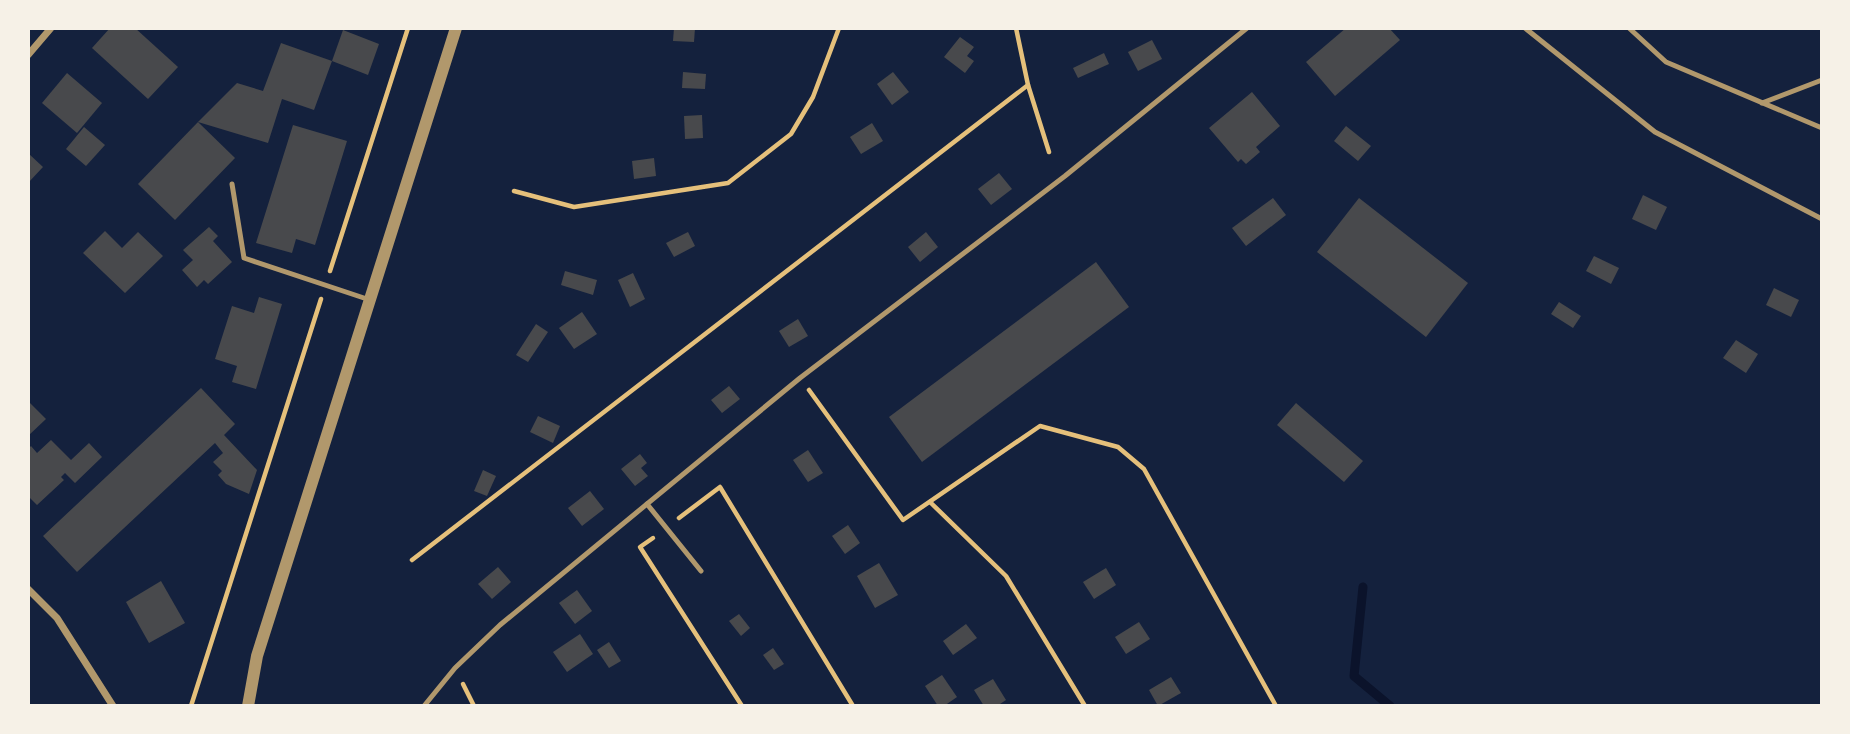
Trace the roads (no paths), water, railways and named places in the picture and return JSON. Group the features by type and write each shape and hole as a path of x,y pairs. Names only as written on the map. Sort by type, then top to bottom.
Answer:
{"street":[{"path":"28,55 51,28"},
{"path":"248,706 257,656 456,28"},
{"path":"28,589 57,618 113,706"}],"lane":[{"path":"424,706 455,668 500,625 800,378 1065,176 1247,28"},
{"path":"1525,28 1655,132 1822,219"},
{"path":"1629,28 1666,62 1822,128"},
{"path":"1762,103 1822,80"},
{"path":"232,184 244,258 370,300"},
{"path":"647,504 701,571"}],"waterway":[{"path":"1363,587 1354,676 1390,706"}]}
